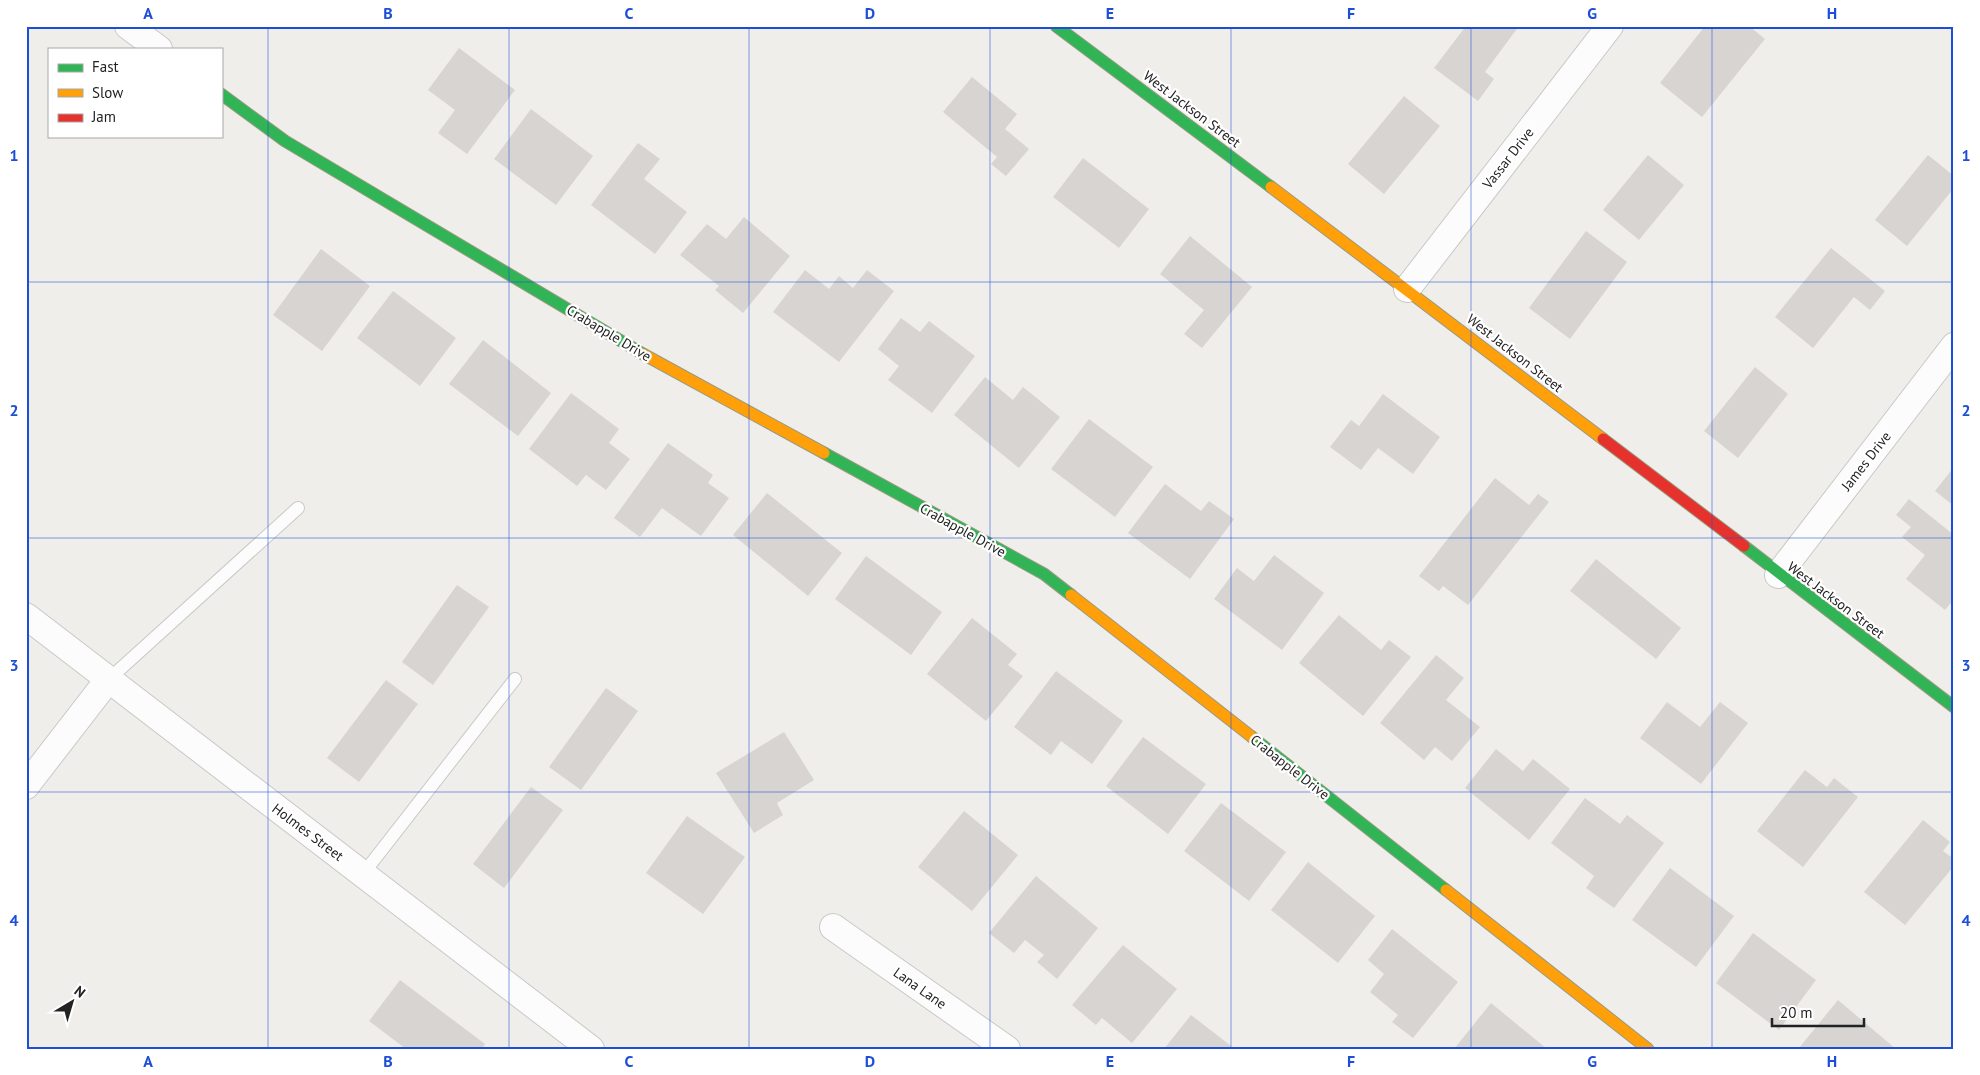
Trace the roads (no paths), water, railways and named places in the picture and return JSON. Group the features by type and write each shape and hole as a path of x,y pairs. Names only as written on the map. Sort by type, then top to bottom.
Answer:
{"street":[{"path":"128,26 158,48"},
{"name":"West Jackson Street","path":"1056,26 1407,289 1778,575 1954,707"},
{"name":"Vassar Drive","path":"1407,289 1610,26"},
{"name":"Crabapple Drive","path":"222,95 285,141 657,362 1044,574 1648,1049"},
{"name":"James Drive","path":"1778,575 1954,346"},
{"name":"Holmes Street","path":"26,616 363,874 561,1039 591,1049"},
{"path":"26,786 108,680"},
{"name":"Lana Lane","path":"833,927 1007,1049"}],"lane":[{"path":"108,680 298,508"},
{"path":"363,874 515,679"}]}
